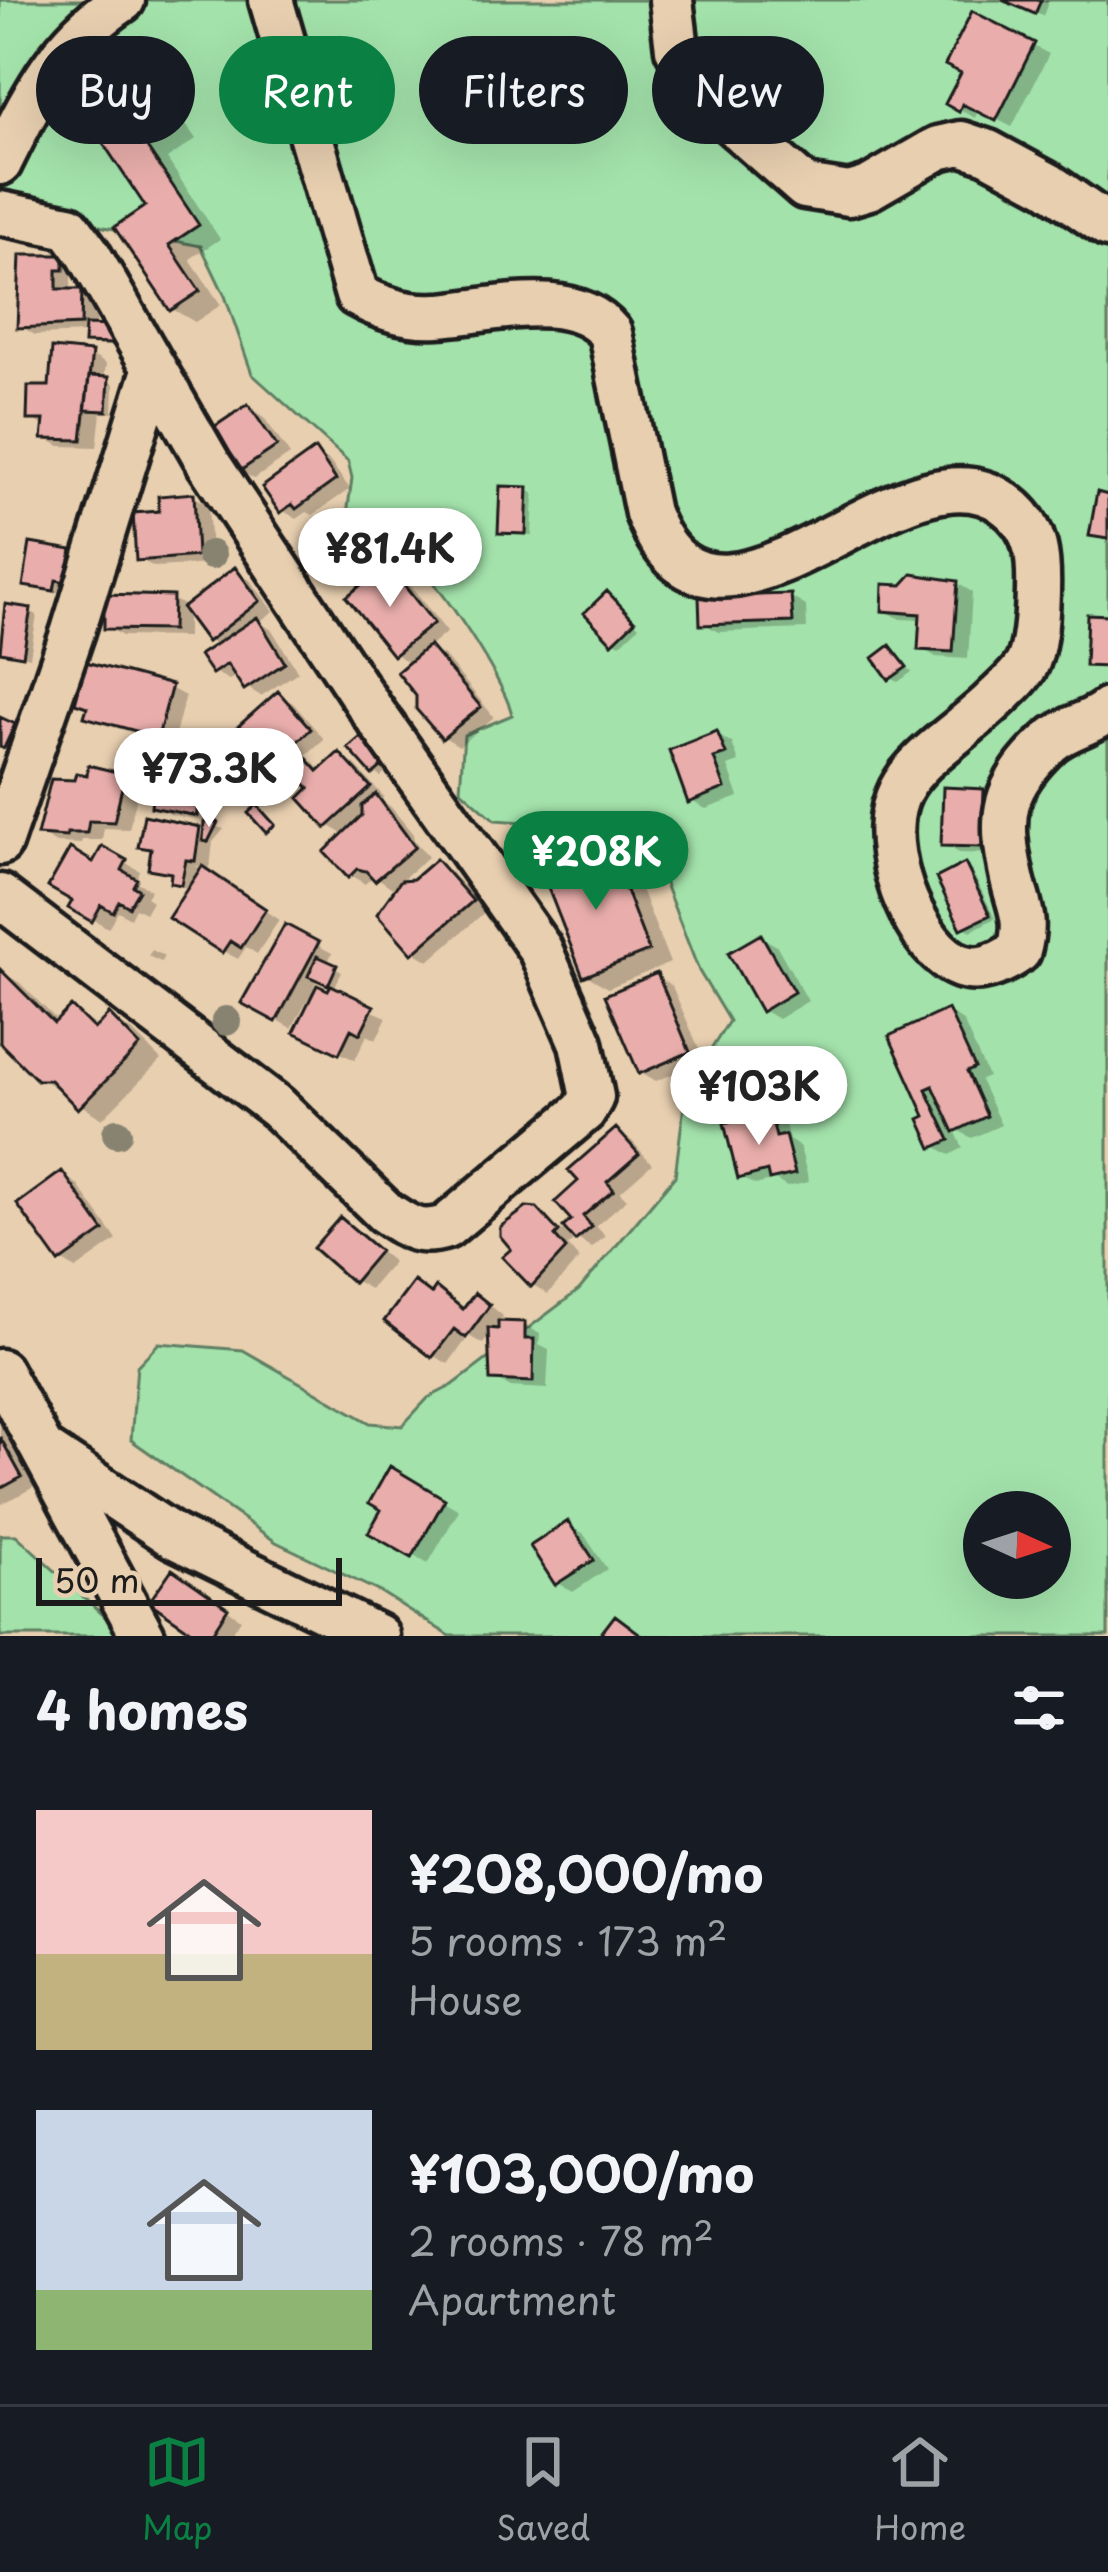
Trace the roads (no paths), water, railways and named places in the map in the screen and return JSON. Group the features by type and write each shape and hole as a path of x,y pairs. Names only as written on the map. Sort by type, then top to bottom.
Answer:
{"street":[{"path":"0,163 57,60 87,24 123,0"},
{"path":"271,0 357,295 382,309 436,316 490,307 556,308 598,319 610,333 647,513 657,538 688,570 726,576 766,568 904,504 950,488 984,489 1024,520 1035,548 1037,601 1028,662 956,735 916,764 896,797 889,823 891,852 902,889 934,948 959,967 989,968 1019,952 1024,912 1013,882 1002,821 1018,775 1055,737 1108,710"},
{"path":"671,0 677,49 708,102 805,188 849,194 869,188 938,148 961,143 1049,185 1108,226"},
{"path":"0,213 69,227 122,307 209,464 373,712 540,949 581,1043 592,1097 584,1111 446,1227 428,1233 406,1226 385,1212 277,1107 0,896"},
{"path":"0,843 74,631 154,370"},
{"path":"0,1371 143,1636"},
{"path":"46,1450 173,1536 377,1636"}]}
